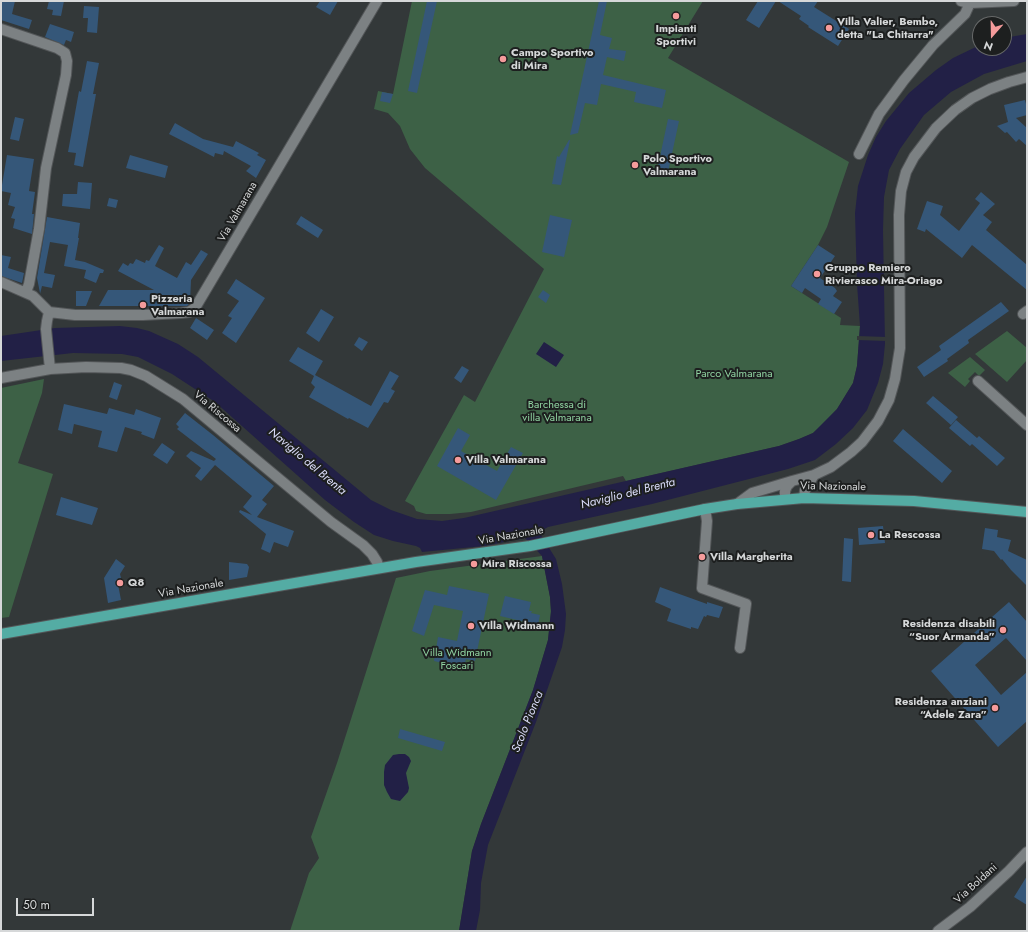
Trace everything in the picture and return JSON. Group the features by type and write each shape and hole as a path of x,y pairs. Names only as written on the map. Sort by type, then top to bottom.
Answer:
{"main road":[{"name":"Via Nazionale","path":"1,634 379,568 530,546 705,509 737,504 804,498 914,501 1027,512"}],"street":[{"name":"Via Valmarana","path":"50,312 75,315 143,315 189,312 195,308 377,1"},
{"path":"859,154 879,114 904,80 933,45 965,14 966,2 1014,1"},
{"path":"1,29 57,48 65,53 67,61 66,75 46,168 39,229 29,284 26,292"},
{"path":"737,504 752,493 814,475 831,467 862,442 878,421 889,400 895,379 900,348 898,215 901,191 906,172 924,143 936,128 955,110 972,98 990,89 1027,77"},
{"path":"1,282 33,296 50,312 46,328 50,366"},
{"name":"Via Riscossa","path":"1,378 50,366 121,368 146,376 183,399 331,522 363,545 372,554 379,568"},
{"path":"978,381 1027,425"},
{"path":"804,498 805,490 814,475"},
{"path":"785,499 785,491 787,486 792,481"},
{"path":"705,509 707,520 702,588 746,604 740,648"},
{"name":"Via Boldani","path":"938,931 970,907 1026,856"}],"green space":[{"path":"412,1 703,1 668,58 849,162 827,227 818,245 791,286 841,318 840,325 860,326 857,366 853,383 837,409 821,426 813,433 779,446 626,481 623,476 471,512 426,514 416,511 414,506 405,501 464,395 475,402 544,269 425,168 410,149 400,126 388,113 374,109 378,91 393,94"},
{"path":"1007,331 1027,348 1027,360 1007,382 975,354"},
{"path":"970,357 985,370 979,376 975,372 968,379 970,381 965,387 948,373"},
{"path":"44,379 42,393 18,463 53,474 9,617 1,618 1,388"},
{"name":"Villa Widmann Foscari","path":"542,556 550,597 551,612 548,640 533,690 472,851 459,931 290,931 309,873 319,858 311,837 337,763 396,578 430,571"}],"water":[{"path":"1027,34 1027,61 984,74 951,92 924,115 900,149 889,170 884,197 883,230 885,344 883,364 878,383 867,410 853,428 836,444 815,460 788,469 652,504 548,527 543,530 541,535 556,559 562,584 566,614 565,630 562,647 536,722 488,845 481,883 480,910 476,931 459,931 472,851 533,690 548,640 551,611 550,597 542,556 525,538 484,546 422,552 420,548 416,546 374,535 325,500 215,402 172,374 138,357 122,354 73,353 1,361 1,336 55,328 120,326 149,331 178,344 198,357 371,500 391,510 417,519 442,521 464,518 779,446 813,433 837,409 853,383 857,366 860,326 855,213 858,186 868,155 876,137 886,121 909,93 936,70 953,58 972,49 972,56 1012,56 1012,37"},
{"path":"544,342 564,355 556,367 536,354"},
{"path":"405,754 411,761 406,773 409,788 408,792 400,801 391,799 384,785 385,765 393,755"}],"pier":[{"path":"857,336 887,337 887,341 857,340"}],"building":[{"path":"1,1 15,1 12,14 32,20 29,29 1,20"},
{"path":"49,1 64,1 61,16 52,15 53,10 47,9"},
{"path":"320,1 338,1 330,15 316,7"},
{"path":"427,1 437,1 417,93 408,91"},
{"path":"599,1 607,1 600,35 612,38 609,49 626,51 624,61 607,57 603,75 666,90 662,108 634,102 636,92 601,84 597,105 585,103 578,133 570,135"},
{"path":"758,1 776,1 759,28 746,20"},
{"path":"778,1 818,1 814,7 849,29 838,46 808,27 809,26 799,19 801,16"},
{"path":"84,6 99,7 97,33 87,32 88,18 83,18"},
{"path":"50,24 74,32 71,42 66,40 64,45 45,37"},
{"path":"87,61 99,63 93,94 96,94 83,167 74,165 76,153 68,152 79,91 81,92"},
{"path":"382,92 393,94 390,103 380,101"},
{"path":"1025,100 1027,115 1016,118 1027,128 1027,146 1019,139 1016,142 1007,132 1005,133 997,126 1008,122 1004,105"},
{"path":"15,117 24,119 19,141 10,139"},
{"path":"668,119 679,121 667,177 656,175"},
{"path":"175,123 203,139 233,147 236,141 259,153 257,155 266,160 256,178 246,171 251,166 224,151 223,155 215,153 214,157 169,134"},
{"path":"569,140 561,185 552,184 557,156 559,157"},
{"path":"7,155 34,159 29,191 35,192 32,214 34,214 32,234 13,228 15,219 11,218 15,207 8,205 11,193 1,191"},
{"path":"130,155 168,166 165,178 126,168"},
{"path":"78,182 92,183 90,209 62,206 63,194 77,194"},
{"path":"981,192 995,204 983,215 992,222 986,230 1027,265 1027,290 972,245 962,258 926,229 925,232 917,229 927,201 943,206 940,215 959,231 980,203 975,199"},
{"path":"109,198 118,200 116,208 107,206"},
{"path":"550,215 572,220 564,257 542,252"},
{"path":"301,216 323,230 318,238 296,224"},
{"path":"47,217 80,223 75,260 85,262 104,270 103,273 100,273 96,283 84,278 86,270 64,266 68,245 50,242 44,273 55,275 52,288 42,286 40,294 37,278"},
{"path":"159,245 164,248 155,266 177,278 186,262 191,265 201,250 208,254 191,280 190,303 187,306 99,306 108,290 154,290 118,271 123,263 128,266 130,263 133,264 136,259 145,263 146,260 149,261"},
{"path":"818,245 835,256 820,278 835,288 837,291 833,296 842,302 834,314 818,304 821,299 805,288 802,293 791,286"},
{"path":"1,255 11,257 8,268 24,273 22,283 1,276"},
{"path":"236,279 265,298 236,343 222,333 232,318 228,316 239,301 227,293"},
{"path":"543,290 550,295 546,303 538,297"},
{"path":"76,291 92,291 86,306 76,306"},
{"path":"1001,302 1009,311 968,340 969,343 947,359 948,361 924,377 917,367 941,350 939,346"},
{"path":"321,309 334,317 319,342 306,333"},
{"path":"196,318 214,330 207,340 190,328"},
{"path":"359,337 368,342 362,351 354,345"},
{"path":"298,347 323,361 315,375 371,406 390,371 399,376 391,389 395,391 388,403 384,402 368,428 349,418 348,419 309,397 315,387 311,383 314,376 289,361"},
{"path":"462,366 469,370 461,383 454,378"},
{"path":"114,382 122,385 117,400 109,397"},
{"path":"933,396 958,417 951,425 926,403"},
{"path":"64,404 107,414 109,408 134,415 136,409 161,418 154,439 141,434 142,432 125,427 117,452 98,447 102,431 74,424 72,434 58,430"},
{"path":"185,413 274,486 262,500 267,504 257,517 294,531 288,547 274,542 270,553 261,549 266,534 239,512 240,510 252,515 243,507 252,496 215,465 201,481 195,476 201,468 186,456 191,451 214,461 216,459 177,429 179,427 176,424"},
{"path":"956,420 977,438 979,436 1005,458 997,466 972,444 970,446 949,428"},
{"name":"Villa Valmarana","path":"458,428 470,435 461,451 497,471 511,447 523,453 496,500 437,466"},
{"path":"903,429 952,471 942,483 893,441"},
{"path":"162,443 175,452 167,464 153,455"},
{"path":"61,497 98,508 92,525 56,515"},
{"name":"La Rescossa","path":"883,526 885,543 859,545 858,528"},
{"path":"985,528 998,530 997,537 1011,540 1008,551 1027,560 1027,586 994,551 982,549"},
{"path":"844,538 853,539 851,582 842,581"},
{"path":"116,559 125,566 120,574 121,578 117,579 121,600 108,603 104,578"},
{"path":"229,562 247,564 249,567 247,577 229,580"},
{"name":"Villa Widmann","path":"449,586 489,594 475,661 466,659 464,668 434,661 438,637 457,641 463,611 434,605 424,636 412,631 425,590 447,595"},
{"path":"660,587 707,604 707,602 723,607 719,618 707,615 706,617 704,616 698,629 691,627 691,629 667,621 671,609 655,602"},
{"name":"Villa Widmann","path":"505,596 531,602 529,611 540,615 538,625 500,616"},
{"name":"Residenza anziani “Adele Zara”","path":"1009,602 1027,622 1027,661 1006,638 975,665 1001,695 1027,672 1027,721 998,747 931,671"},
{"path":"400,729 445,742 442,751 398,738"},
{"path":"1027,876 1027,905 1014,897"}],"place":[{"name":"Impianti Sportivi","path":"676,16"},
{"name":"Villa Valier, Bembo, detta \"La Chitarra\"","path":"829,28"},
{"name":"Campo Sportivo di Mira","path":"503,59"},
{"name":"Polo Sportivo Valmarana","path":"635,165"},
{"name":"Gruppo Remiero Rivierasco Mira-Oriago","path":"817,274"},
{"name":"Pizzeria Valmarana","path":"143,305"},
{"name":"Villa Valmarana","path":"458,460"},
{"name":"La Rescossa","path":"871,535"},
{"name":"Villa Margherita","path":"702,557"},
{"name":"Mira Riscossa","path":"474,564"},
{"name":"Q8","path":"120,583"},
{"name":"Villa Widmann","path":"471,626"},
{"name":"Residenza disabili “Suor Armanda”","path":"1003,630"},
{"name":"Residenza anziani “Adele Zara”","path":"995,708"}],"park label":[{"name":"Parco Valmarana","path":"734,374"},
{"name":"Barchessa di villa Valmarana","path":"557,411"}],"water label":[{"name":"Naviglio del Brenta","path":"307,462"},
{"name":"Naviglio del Brenta","path":"628,494"},
{"name":"Scolo Pionca","path":"528,722"}]}
